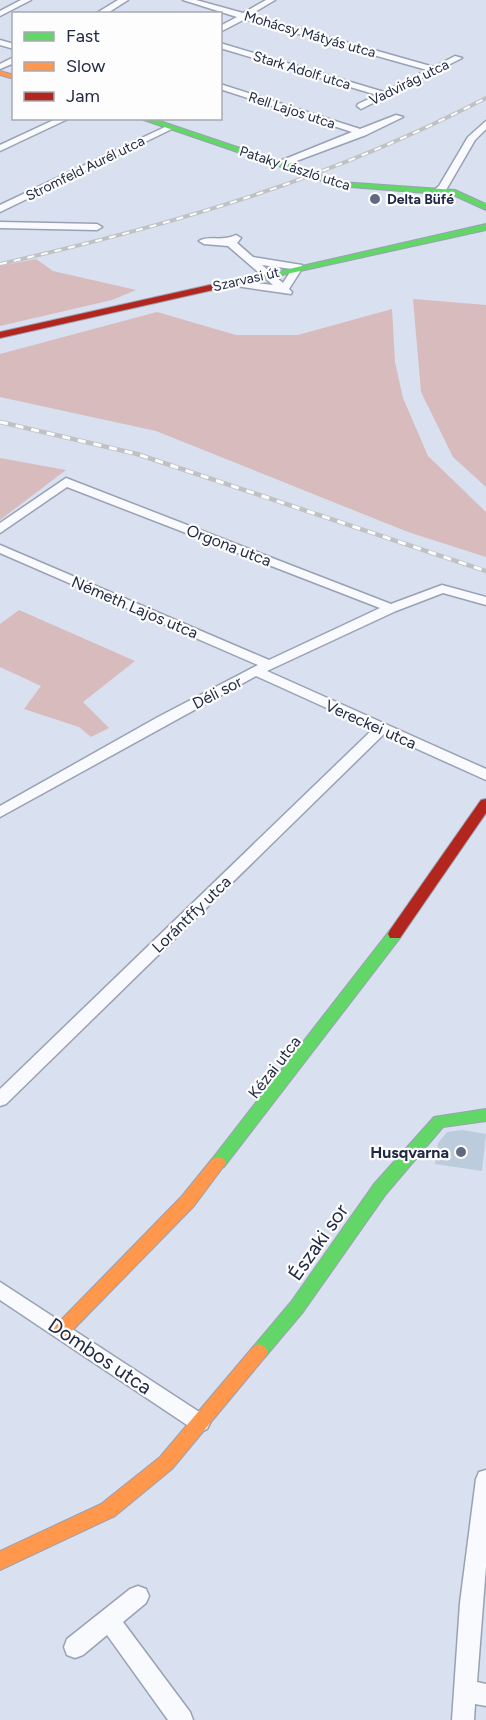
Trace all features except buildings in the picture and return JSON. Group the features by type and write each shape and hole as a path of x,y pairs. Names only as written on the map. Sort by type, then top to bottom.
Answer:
{"street":[{"path":"2,12 27,0"},
{"path":"106,12 124,0"},
{"name":"Mohácsy Mátyás utca","path":"187,0 433,69"},
{"path":"222,29 271,0"},
{"name":"Stark Adolf utca","path":"222,46 383,94"},
{"name":"Vadvirág utca","path":"361,106 458,58"},
{"name":"Rell Lajos utca","path":"222,87 363,133"},
{"path":"283,164 399,117"},
{"path":"0,148 62,120"},
{"name":"Pataky László utca","path":"148,120 356,188 438,191 463,196 485,206"},
{"path":"438,191 443,188 471,139 486,124"},
{"name":"Stromfeld Aurél utca","path":"0,209 170,128"},
{"path":"0,225 97,227"},
{"name":"Szarvasi út","path":"2,335 298,267 486,227"},
{"path":"204,242 234,240 251,260 285,290"},
{"path":"251,260 298,267 285,290"},
{"path":"231,283 251,260"},
{"path":"231,283 285,290"},
{"name":"Orgona utca","path":"0,530 66,482 392,608"},
{"name":"Németh Lajos utca","path":"0,549 263,668"},
{"name":"Déli sor","path":"0,812 164,720 263,668 392,608 442,589 486,601"},
{"name":"Vereckei utca","path":"263,668 381,729 486,775"},
{"name":"Lorántffy utca","path":"0,1099 381,729"},
{"name":"Kézai utca","path":"62,1330 184,1206 301,1059 379,955 486,803"},
{"name":"Északi sor","path":"0,1562 108,1510 166,1463 297,1307 380,1189 439,1121 486,1115"},
{"name":"Dombos utca","path":"0,1290 200,1423"},
{"path":"463,1720 476,1693 471,1603 486,1479"},
{"path":"75,1647 138,1596"},
{"path":"109,1620 182,1720"}],"shaded area":[{"path":"36,259 53,271 136,290 112,300 0,326 0,266"},
{"path":"413,299 486,305 486,487 453,457 421,392"},
{"path":"392,309 395,362 403,398 428,456 486,512 486,557 408,532 156,431 0,397 0,354 157,312 236,335 298,335"},
{"path":"0,458 66,470 0,520"},
{"path":"19,610 135,661 83,702 109,728 91,737 79,727 24,709 41,686 0,667 0,624"}],"railway":[{"path":"0,264 126,233 248,197 368,153 486,98"},
{"path":"0,422 137,454 486,571"}],"traffic: fast":[{"path":"148,120 340,184 455,193 486,207"},
{"path":"241,281 486,227"},
{"path":"218,1163 395,934"},
{"path":"259,1352 297,1307 380,1189 439,1121 486,1115"}],"traffic: slow":[{"path":"0,73 12,76"},
{"path":"62,1330 188,1201 218,1163"},
{"path":"0,1561 108,1510 166,1463 259,1352"}],"traffic: jam":[{"path":"0,335 241,281"},
{"path":"395,934 486,803"}],"place":[{"name":"Delta Büfé","path":"375,199"},
{"name":"Husqvarna","path":"461,1152"}]}
